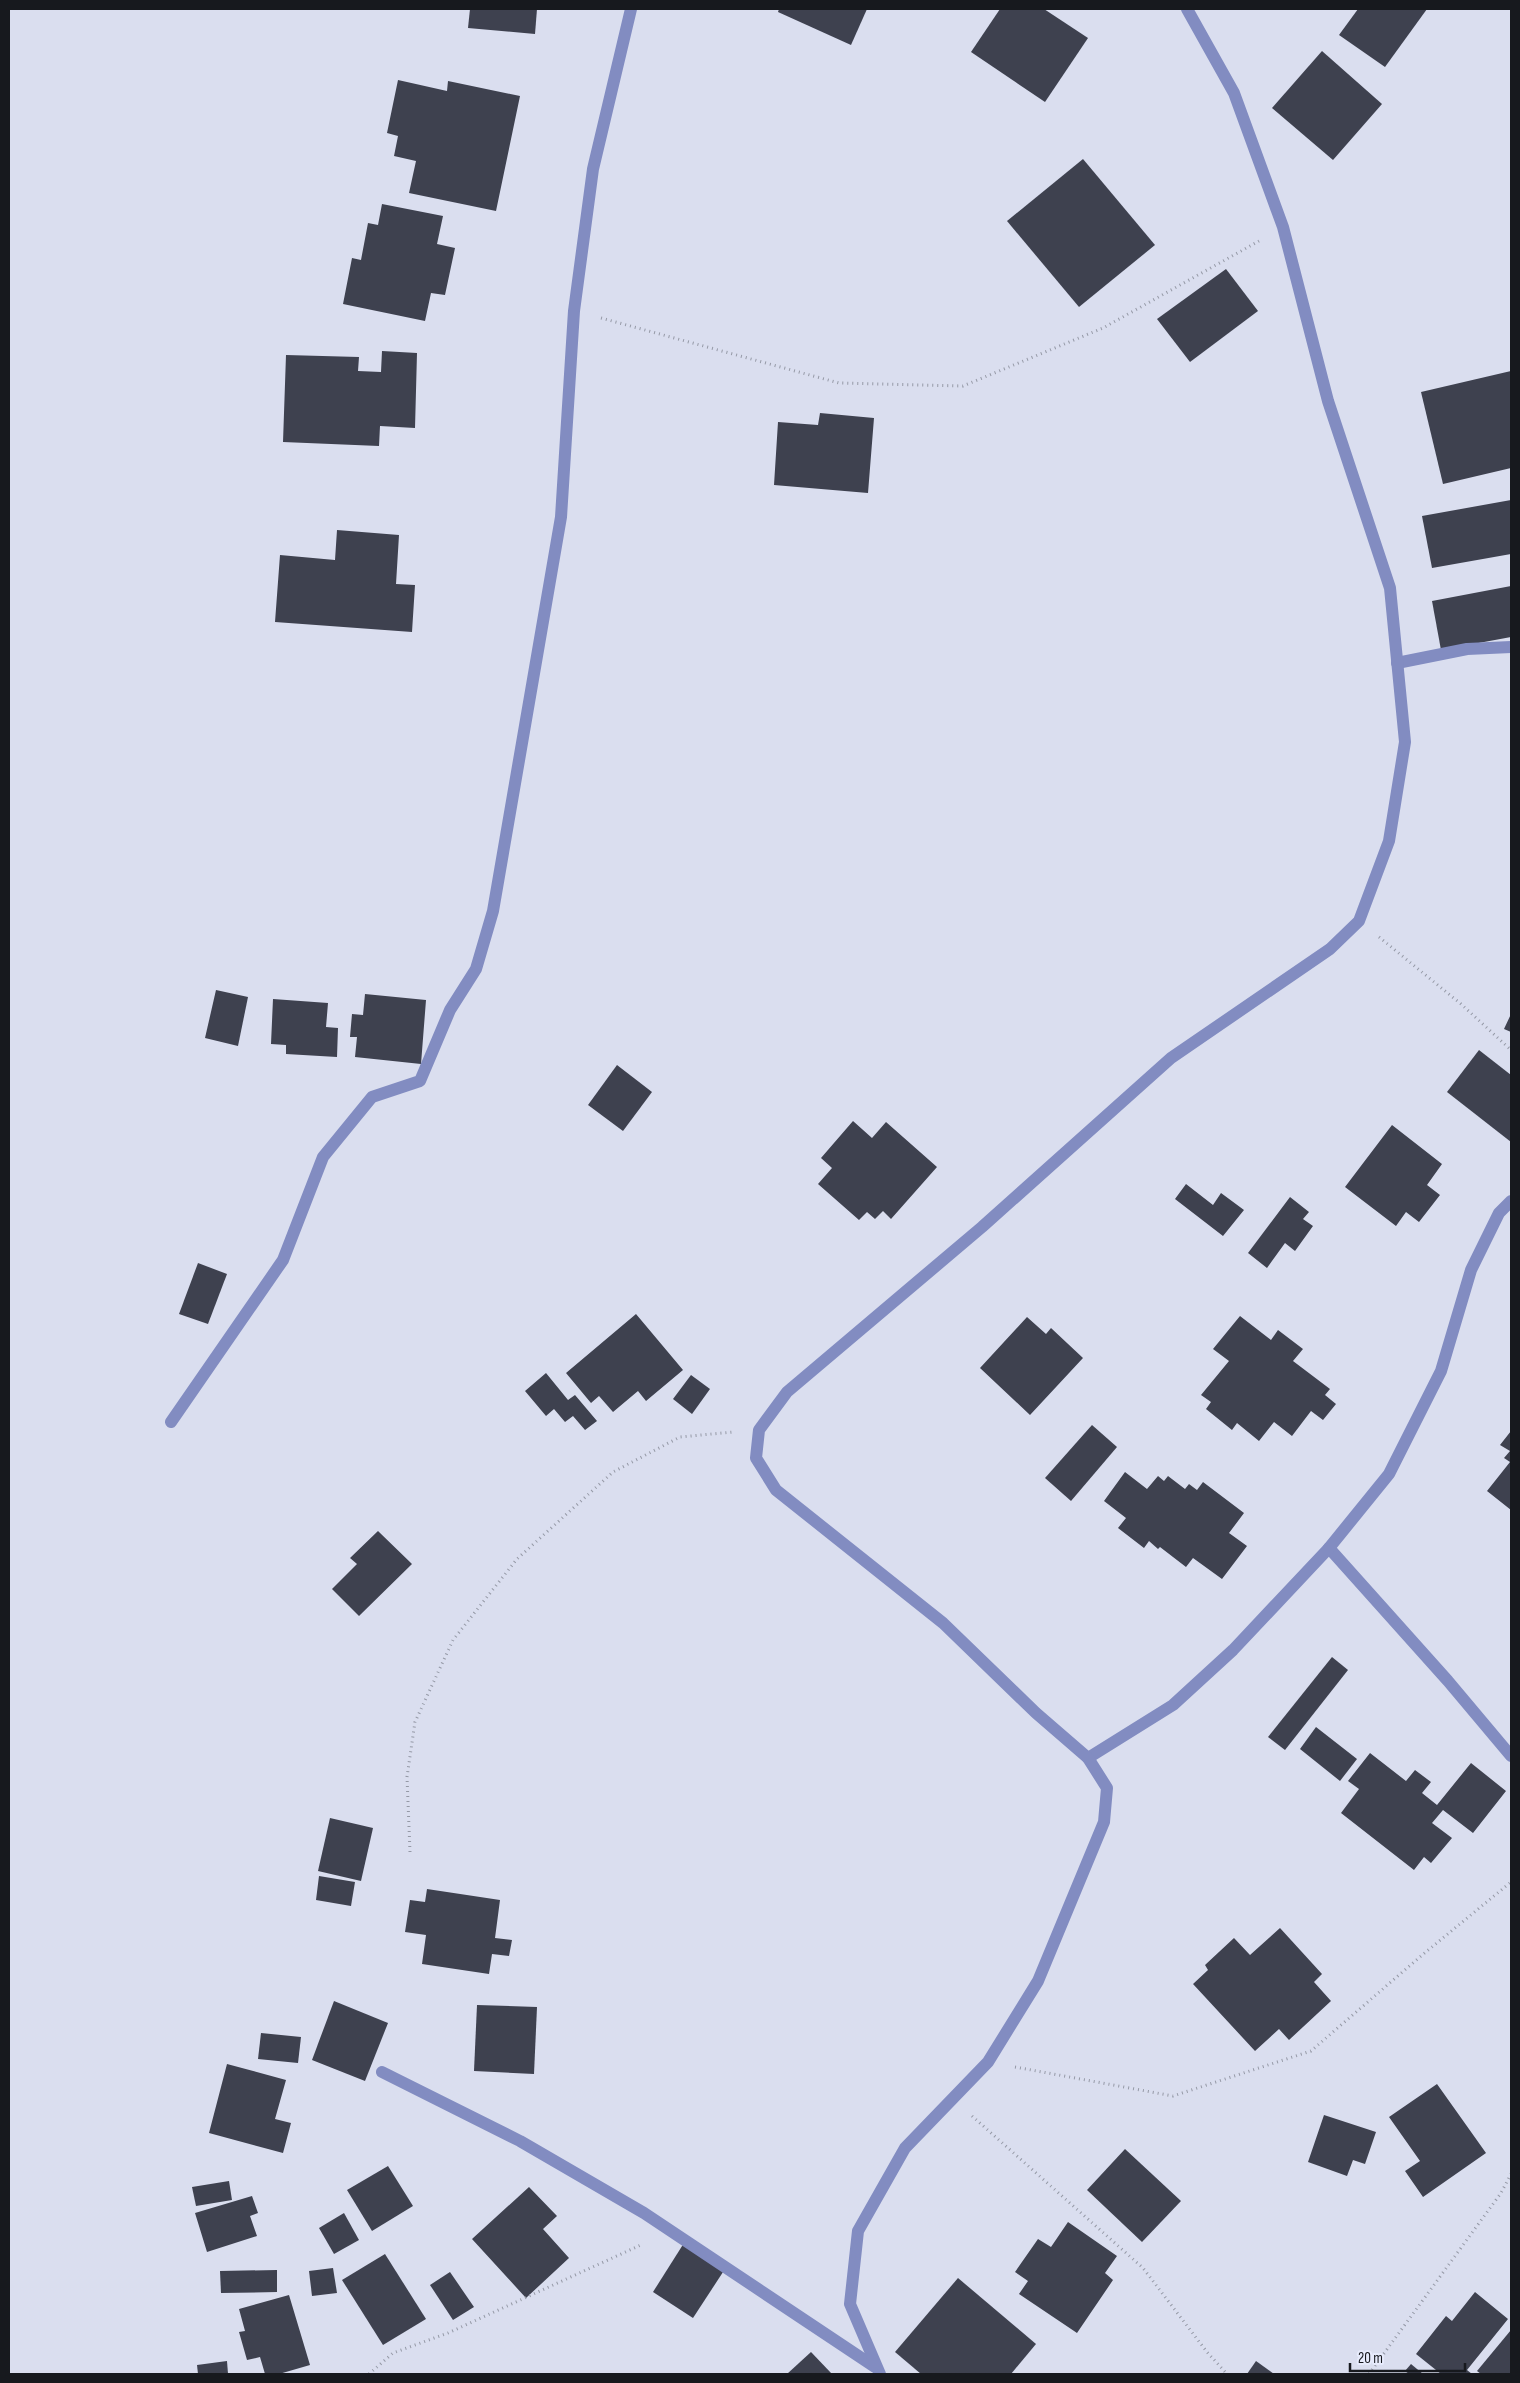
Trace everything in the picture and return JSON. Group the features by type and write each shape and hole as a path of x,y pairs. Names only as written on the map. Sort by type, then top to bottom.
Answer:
{"street":[{"path":"171,1422 283,1260 323,1158 372,1097 420,1081 450,1010 476,969 493,911 561,517 574,311 593,169 631,9"},
{"path":"877,2371 850,2304 858,2231 905,2148 988,2062 1038,1981 1104,1822 1107,1788 1088,1758 1036,1713 943,1623 776,1490 756,1458 759,1430 787,1392 982,1227 1171,1058 1330,949 1359,921 1388,841 1405,742 1390,588 1328,401 1284,227 1234,93 1187,9"},
{"path":"1397,663 1467,649 1511,646"},
{"path":"1088,1758 1173,1705 1233,1650 1329,1548 1389,1474 1441,1371 1471,1270 1499,1213 1511,1201"},
{"path":"1329,1548 1448,1681 1511,1756"},
{"path":"382,2072 520,2141 671,2231 877,2371"}],"path":[{"path":"574,311 839,382 963,386 1103,328 1284,227"},
{"path":"1359,921 1461,1004 1511,1050"},
{"path":"410,1852 407,1778 415,1722 453,1640 517,1559 613,1472 680,1437 759,1430"},
{"path":"988,2062 1173,2096 1311,2051 1420,1956 1511,1882"},
{"path":"953,2098 1143,2268 1207,2352 1227,2374"},
{"path":"1369,2374 1501,2193 1511,2174"},
{"path":"370,2374 393,2354 505,2308 671,2231"}],"building":[{"path":"470,9 537,9 535,34 468,28"},
{"path":"779,9 867,9 851,45 778,12"},
{"path":"1000,9 1044,9 1088,38 1045,102 971,52"},
{"path":"1358,9 1427,9 1385,67 1339,35"},
{"path":"1322,51 1382,104 1333,160 1272,108"},
{"path":"398,80 447,91 448,81 520,96 496,211 409,193 416,161 394,156 398,136 387,133"},
{"path":"1083,159 1155,245 1079,307 1007,221"},
{"path":"382,204 443,216 437,244 455,248 445,295 431,293 425,321 343,304 352,258 361,260 368,223 378,225"},
{"path":"1226,269 1258,311 1190,362 1157,319"},
{"path":"382,351 417,353 415,428 380,426 379,446 283,442 286,355 359,357 358,371 381,372"},
{"path":"1511,371 1511,468 1443,484 1421,392"},
{"path":"820,413 874,418 868,493 774,485 778,422 818,425"},
{"path":"1511,500 1511,554 1432,568 1422,516"},
{"path":"337,530 399,535 396,584 415,585 412,632 275,622 280,555 335,560"},
{"path":"1511,586 1511,637 1441,650 1432,601"},
{"path":"216,990 248,997 238,1046 205,1038"},
{"path":"365,994 426,1000 421,1064 355,1057 357,1037 350,1037 352,1014 363,1015"},
{"path":"273,999 328,1003 326,1027 338,1028 337,1057 286,1054 286,1045 271,1044"},
{"path":"1511,1014 1511,1032 1504,1029"},
{"path":"1479,1050 1511,1075 1511,1142 1447,1092"},
{"path":"617,1065 652,1092 623,1131 588,1105"},
{"path":"853,1121 872,1138 886,1122 937,1167 891,1219 883,1211 875,1219 867,1212 859,1220 818,1184 832,1168 821,1158"},
{"path":"1392,1125 1442,1164 1427,1185 1440,1195 1419,1222 1406,1212 1396,1226 1345,1187"},
{"path":"1186,1184 1213,1205 1221,1193 1244,1210 1223,1236 1175,1199"},
{"path":"1290,1197 1309,1212 1303,1219 1313,1226 1295,1251 1285,1243 1267,1268 1248,1253"},
{"path":"198,1263 227,1274 208,1324 179,1314"},
{"path":"636,1314 683,1370 646,1401 638,1391 613,1412 599,1396 591,1403 566,1373"},
{"path":"1240,1316 1271,1340 1278,1330 1303,1349 1293,1361 1330,1389 1325,1395 1336,1404 1323,1420 1311,1411 1292,1436 1274,1422 1259,1441 1237,1423 1232,1430 1206,1409 1211,1402 1201,1395 1229,1361 1213,1349"},
{"path":"1027,1317 1046,1334 1051,1328 1083,1358 1030,1415 980,1368"},
{"path":"546,1373 568,1400 575,1395 597,1421 585,1430 573,1416 565,1422 554,1409 546,1416 525,1391"},
{"path":"691,1375 710,1389 692,1414 673,1399"},
{"path":"1092,1425 1117,1447 1071,1501 1045,1478"},
{"path":"1511,1431 1511,1510 1487,1491 1510,1462 1504,1458 1510,1451 1500,1445"},
{"path":"1125,1472 1147,1489 1158,1476 1164,1481 1168,1476 1185,1489 1189,1484 1197,1490 1203,1482 1244,1513 1229,1533 1247,1546 1222,1579 1193,1558 1186,1567 1149,1541 1144,1548 1118,1528 1126,1518 1104,1501"},
{"path":"378,1531 412,1564 359,1616 332,1589 357,1564 350,1558"},
{"path":"1332,1657 1348,1670 1285,1750 1268,1737"},
{"path":"1316,1727 1357,1759 1340,1781 1300,1749"},
{"path":"1370,1753 1406,1781 1415,1770 1431,1782 1422,1793 1437,1805 1471,1763 1506,1791 1473,1833 1443,1810 1432,1823 1452,1838 1431,1863 1424,1857 1414,1870 1341,1813 1359,1789 1348,1781"},
{"path":"330,1818 373,1828 361,1881 318,1871"},
{"path":"319,1876 355,1882 351,1906 316,1900"},
{"path":"427,1889 500,1900 495,1938 512,1940 509,1956 492,1954 489,1974 422,1964 426,1935 405,1932 410,1900 425,1902"},
{"path":"1280,1928 1322,1974 1314,1982 1331,2001 1289,2040 1279,2029 1255,2051 1193,1984 1208,1970 1205,1965 1234,1938 1250,1955"},
{"path":"334,2001 388,2023 365,2081 312,2060"},
{"path":"477,2005 537,2007 534,2074 474,2071"},
{"path":"261,2033 301,2037 298,2063 258,2059"},
{"path":"227,2064 286,2080 275,2119 291,2123 283,2153 209,2133"},
{"path":"1437,2084 1486,2153 1423,2197 1405,2171 1420,2161 1389,2117"},
{"path":"1324,2115 1376,2132 1365,2164 1353,2160 1347,2176 1308,2162"},
{"path":"1125,2149 1181,2201 1142,2242 1087,2190"},
{"path":"388,2166 413,2206 372,2231 347,2190"},
{"path":"229,2181 232,2200 196,2206 192,2187"},
{"path":"529,2187 557,2216 543,2229 569,2258 526,2298 472,2239"},
{"path":"252,2196 258,2213 250,2216 257,2236 207,2252 195,2213"},
{"path":"344,2213 359,2240 334,2254 319,2228"},
{"path":"1068,2222 1117,2256 1105,2273 1113,2280 1077,2333 1019,2294 1028,2281 1015,2272 1038,2239 1051,2247"},
{"path":"684,2243 725,2269 693,2318 653,2292"},
{"path":"385,2254 426,2319 383,2345 342,2280"},
{"path":"333,2268 337,2293 312,2296 309,2271"},
{"path":"277,2270 277,2292 221,2293 220,2271"},
{"path":"450,2272 474,2307 453,2320 430,2285"},
{"path":"958,2278 1036,2344 1011,2374 921,2374 895,2352"},
{"path":"1475,2292 1508,2319 1467,2370 1472,2374 1441,2374 1416,2354 1446,2316 1452,2321"},
{"path":"289,2295 310,2365 279,2374 265,2374 260,2357 247,2360 239,2332 245,2331 239,2309"},
{"path":"1511,2330 1511,2374 1481,2374 1477,2371"},
{"path":"811,2352 832,2374 787,2374"},
{"path":"227,2361 228,2374 198,2374 197,2365"},
{"path":"1256,2361 1274,2374 1247,2374"},
{"path":"1411,2364 1423,2374 1409,2374 1405,2371"}]}
